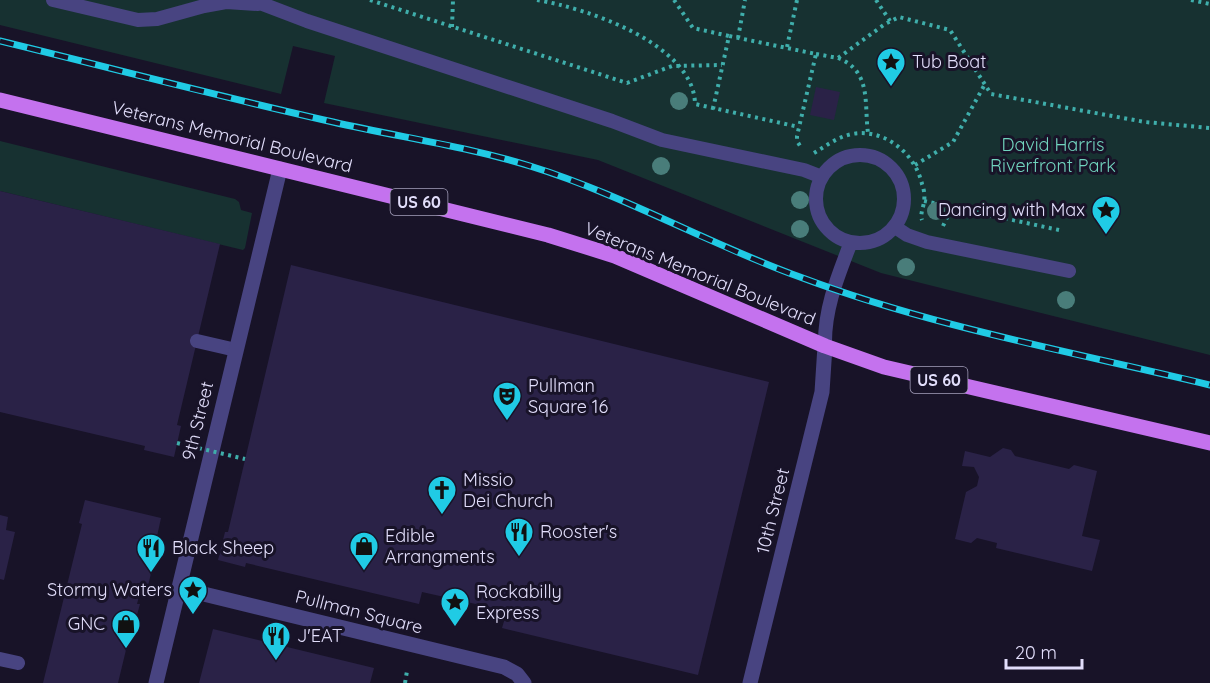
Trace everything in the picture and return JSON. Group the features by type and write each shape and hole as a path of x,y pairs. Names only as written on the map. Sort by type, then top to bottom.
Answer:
{"main road":[{"name":"Veterans Memorial Boulevard","path":"0,99 470,214 584,245 825,346 884,368 1210,443"}],"street":[{"name":"9th Street","path":"156,683 280,169"},
{"name":"10th Street","path":"750,683 822,392 825,346"},
{"name":"Pullman Square","path":"179,588 504,667 517,674 524,683"}],"lane":[{"path":"52,0 138,20 157,19 226,2 255,2 612,121 662,140 804,170 822,177"},
{"path":"863,154 878,158 892,168 901,181 905,197 903,213 895,227 883,237 867,243 851,242 836,236 824,224 817,209 816,192 822,177 832,164 846,156 863,154"},
{"path":"895,227 907,235 927,242 1069,272"},
{"path":"825,346 828,306 851,242"},
{"path":"197,341 236,350"},
{"path":"0,659 18,663"}],"path":[{"path":"370,0 627,82 672,66 722,64"},
{"path":"452,27 453,0"},
{"path":"537,0 616,23 656,46 678,66 690,83 695,104 799,127"},
{"path":"674,0 693,28 838,58 854,66 864,84 868,133"},
{"path":"738,38 746,0"},
{"path":"787,47 797,0"},
{"path":"876,0 890,21"},
{"path":"1191,0 1210,4"},
{"path":"838,58 899,17 950,30 991,94 1144,122 1210,128"},
{"path":"712,109 729,36"},
{"path":"816,54 799,127 797,141 800,147 810,153 816,153 844,136 868,133 895,144 915,165 922,184 924,201 920,219 924,223"},
{"path":"915,165 952,142 986,84"},
{"path":"924,201 1059,230"},
{"path":"939,230 952,207"},
{"path":"177,443 245,459"},
{"path":"405,683 407,671"}],"green space":[{"name":"David Harris Riverfront Park","path":"0,0 1210,0 1210,355 881,273 598,160 324,103 335,56 293,46 281,94 0,25"},
{"path":"0,141 235,199 239,202 241,210 252,213 245,248 243,250 0,191"}],"building":[{"path":"816,87 840,92 834,120 810,115"},
{"path":"0,191 220,244 177,425 181,426 174,457 144,450 145,446 0,412"},
{"name":"Pullman Square 16","path":"291,265 769,382 698,675 502,628 507,611 422,592 419,604 246,563 245,567 218,560 225,532 228,532"},
{"path":"1003,448 1011,450 1015,456 1069,469 1074,465 1097,471 1082,536 1100,540 1092,571 996,548 997,543 977,538 971,543 955,539 966,492 977,486 979,477 974,467 962,466 965,451 990,457"},
{"path":"85,500 161,518 156,541 153,540 150,552 156,553 146,594 140,592 137,604 140,604 134,626 132,625 118,683 43,683 82,524 79,523"},
{"path":"0,515 8,517 6,530 15,532 4,580 0,579"},
{"name":"J'EAT","path":"213,629 374,668 370,683 199,683"}],"railway":[{"path":"0,41 208,93 506,159 599,191 732,250 850,295 952,324 1210,385"}],"place":[{"name":"Tub Boat","path":"891,88"},
{"name":"Dancing with Max","path":"1106,236"},
{"name":"Pullman Square 16","path":"507,422"},
{"name":"Missio Dei Church","path":"442,516"},
{"name":"Rooster's","path":"519,558"},
{"name":"Edible Arrangments","path":"364,572"},
{"name":"Black Sheep","path":"151,574"},
{"name":"Stormy Waters","path":"193,616"},
{"name":"Rockabilly Express","path":"455,628"},
{"name":"GNC","path":"126,650"},
{"name":"J'EAT","path":"276,662"}]}
